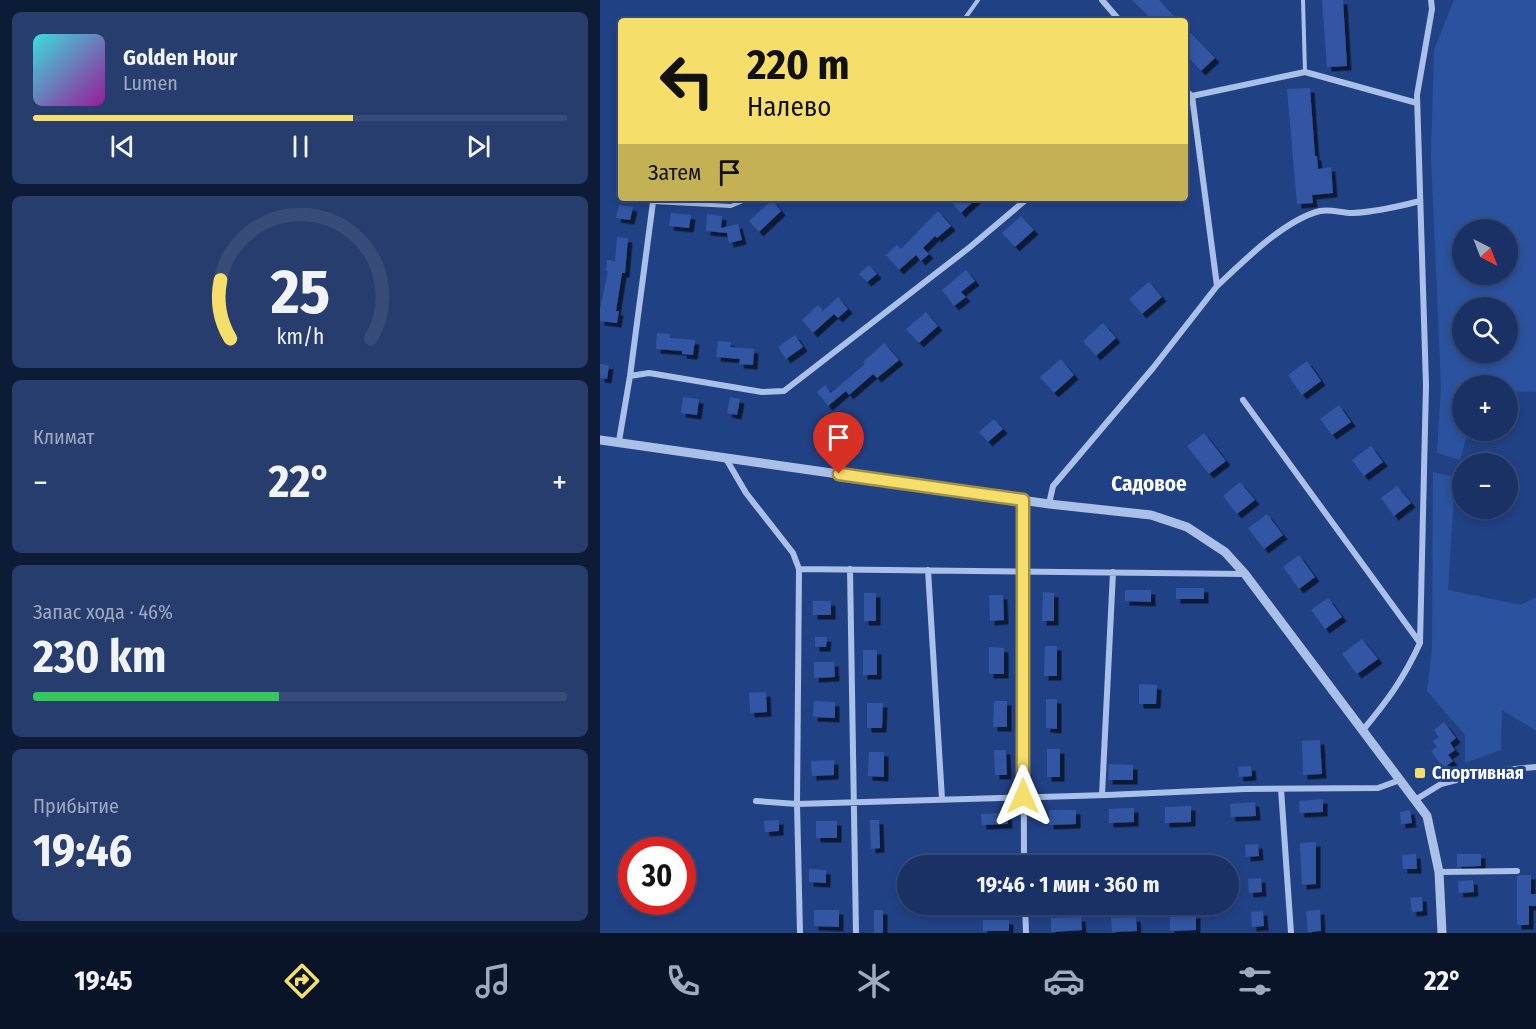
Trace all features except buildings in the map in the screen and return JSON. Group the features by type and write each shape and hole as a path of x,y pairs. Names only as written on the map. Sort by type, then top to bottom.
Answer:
{"street":[{"path":"1102,0 1117,18"},
{"path":"1364,730 1389,700 1406,674 1420,643 1426,385 1417,103 1422,60 1432,9 1431,0"},
{"path":"1192,96 1305,72 1417,103"},
{"path":"1188,93 1192,96 1217,286"},
{"path":"630,376 649,373 762,392 784,391 970,247 1024,201"},
{"path":"1049,504 1053,486 1153,368 1217,286 1257,250 1300,219 1322,211 1380,212 1420,201"},
{"path":"619,441 653,202"},
{"path":"1243,400 1420,643"},
{"path":"600,440 1049,504 1151,515 1187,527 1225,552 1245,574 1427,816 1438,872 1442,933"},
{"path":"725,457 746,493 792,553 799,569 797,804 800,933"},
{"path":"1023,500 1024,855"},
{"path":"799,569 1245,574"},
{"path":"850,569 852,802 856,933"},
{"path":"928,570 942,799"},
{"path":"1102,795 1113,572"},
{"path":"1415,800 1441,784 1491,771 1536,767"},
{"path":"756,801 797,804 1377,788 1400,780"},
{"path":"1281,789 1291,933"},
{"path":"1438,872 1517,871"},
{"path":"1025,915 1026,933"}],"lane":[{"path":"965,18 978,0"},
{"path":"1303,0 1305,72"},
{"path":"653,202 731,206 743,201"}],"shaded area":[{"path":"1454,0 1536,0 1536,392 1518,391 1518,375 1452,375 1452,441 1465,441 1462,453 1452,453 1452,458 1437,453 1441,387 1431,156 1434,50"},
{"path":"1433,472 1452,476 1452,519 1448,590 1521,605 1536,597 1536,731 1502,710 1501,750 1465,763 1465,735 1427,691 1432,648"}],"place":[{"name":"Спортивная","path":"1420,773"}],"district":[{"name":"Садовое","path":"1149,484"}],"route":[{"path":"839,474 1023,500 1023,796"}]}
